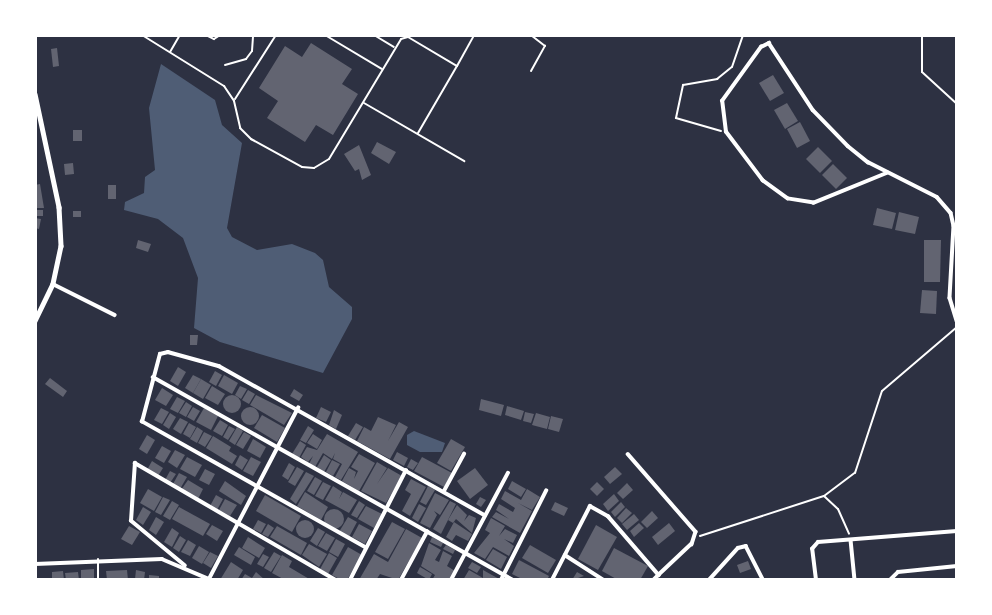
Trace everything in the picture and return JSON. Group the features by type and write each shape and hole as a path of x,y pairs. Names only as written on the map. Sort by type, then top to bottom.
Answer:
{"street":[{"path":"888,173 814,203 800,204 763,181 726,132 722,101 761,47 769,43 813,110 858,154 888,173 937,197 951,213 951,311 957,321"},
{"path":"35,94 59,207 61,246 52,284 38,309 35,321"},
{"path":"52,284 115,315"},
{"path":"366,548 257,484 142,422 158,356 168,352 219,366 485,515"},
{"path":"152,377 387,506 464,554 514,580"},
{"path":"298,408 236,525 210,580 185,566 131,521 135,463 236,525 336,580"},
{"path":"444,491 464,454"},
{"path":"628,454 696,537 654,580"},
{"path":"350,580 407,470"},
{"path":"451,580 508,473"},
{"path":"501,580 546,491"},
{"path":"552,580 590,506 608,516 659,575"},
{"path":"816,580 814,544 957,531"},
{"path":"401,580 427,532"},
{"path":"850,540 855,580"},
{"path":"709,580 738,548 746,546 763,580"},
{"path":"565,555 604,580"},
{"path":"35,564 98,559 162,559 185,566"},
{"path":"890,580 898,572 957,566"},
{"path":"715,574 717,580"}],"lane":[{"path":"88,35 108,35"},
{"path":"142,35 224,86 234,101 240,128 251,139 302,167 314,168 329,159 382,69 396,48 408,37 457,65"},
{"path":"170,53 180,35"},
{"path":"206,35 214,39 220,35"},
{"path":"225,65 246,60 252,51 253,35"},
{"path":"234,101 276,35"},
{"path":"325,35 382,69"},
{"path":"374,35 396,48"},
{"path":"418,134 474,35"},
{"path":"531,35 545,46 531,71"},
{"path":"363,102 464,161"},
{"path":"98,559 98,580"}],"path":[{"path":"726,132 676,118 683,85 716,79 732,67 743,35"},
{"path":"922,35 922,72 957,104"},
{"path":"696,537 824,496 855,473 882,390 957,327"},
{"path":"824,496 838,509 850,540"}],"water":[{"path":"161,64 215,100 222,125 242,143 227,228 232,237 257,250 292,244 315,253 323,260 329,287 352,307 352,319 323,373 220,342 194,328 198,278 183,238 158,219 124,210 125,202 144,193 145,177 155,170 149,108"},
{"path":"414,431 445,443 442,452 420,452 407,445 407,435"}],"building":[{"path":"311,43 352,69 342,84 358,94 333,135 316,125 305,142 267,118 278,101 259,88 285,46 302,57"},
{"path":"57,48 59,66 53,67 51,49"},
{"path":"773,75 784,93 770,101 759,83"},
{"path":"787,103 798,121 785,129 774,110"},
{"path":"800,122 810,141 797,148 787,129"},
{"path":"73,130 82,130 82,141 73,141"},
{"path":"377,142 396,152 389,164 371,153"},
{"path":"359,145 371,175 362,180 359,169 355,171 344,154"},
{"path":"818,147 832,161 820,173 806,159"},
{"path":"73,163 74,174 65,175 64,164"},
{"path":"833,164 847,178 836,189 822,175"},
{"path":"40,184 44,208 35,208 35,185"},
{"path":"108,185 116,185 116,199 108,199"},
{"path":"877,208 896,213 892,229 873,225"},
{"path":"35,210 43,210 43,216 35,216"},
{"path":"73,211 81,211 81,217 73,217"},
{"path":"899,212 919,217 915,234 895,230"},
{"path":"35,218 41,219 39,229 35,228"},
{"path":"138,240 151,244 148,252 136,248"},
{"path":"924,240 941,240 940,282 924,282"},
{"path":"922,290 937,291 936,314 920,313"},
{"path":"190,335 198,335 197,345 190,345"},
{"path":"178,367 186,372 178,386 170,381"},
{"path":"215,371 222,375 216,386 209,382"},
{"path":"193,375 201,379 193,393 185,388"},
{"path":"224,375 238,383 232,394 218,386"},
{"path":"50,378 67,391 63,397 45,384"},
{"path":"201,379 211,385 203,399 193,393"},
{"path":"212,386 225,394 218,405 205,398"},
{"path":"240,386 247,389 241,399 235,395"},
{"path":"162,388 173,395 166,406 155,400"},
{"path":"294,389 303,395 299,401 290,396"},
{"path":"248,390 255,394 249,404 242,400"},
{"path":"228,395 236,395 241,404 239,411 228,413 223,408 223,400"},
{"path":"256,395 292,413 284,425 250,405"},
{"path":"177,397 185,401 178,413 170,409"},
{"path":"481,399 504,405 501,416 479,410"},
{"path":"186,402 192,406 186,417 179,413"},
{"path":"507,406 524,411 521,420 505,415"},
{"path":"193,407 200,411 194,421 187,417"},
{"path":"250,407 256,410 259,416 256,422 250,425 244,422 241,416 244,410"},
{"path":"321,407 331,412 326,422 316,418"},
{"path":"161,408 169,412 162,424 154,420"},
{"path":"204,408 218,416 211,430 196,422"},
{"path":"334,410 342,415 336,429 329,425"},
{"path":"525,412 534,414 531,423 523,421"},
{"path":"170,413 176,417 169,429 163,425"},
{"path":"536,413 550,417 547,429 532,425"},
{"path":"262,415 285,428 277,442 254,428"},
{"path":"551,416 563,419 559,432 548,429"},
{"path":"378,417 396,425 388,441 399,422 408,427 390,459 357,441 364,427 371,431"},
{"path":"180,418 188,422 181,434 173,429"},
{"path":"220,420 228,425 222,436 213,431"},
{"path":"189,423 196,427 190,438 183,434"},
{"path":"356,423 363,427 355,440 348,436"},
{"path":"229,426 235,429 228,440 223,437"},
{"path":"308,426 314,430 306,443 300,440"},
{"path":"197,427 203,431 197,443 190,439"},
{"path":"237,427 243,431 235,445 229,441"},
{"path":"204,432 212,436 205,447 198,443"},
{"path":"244,432 251,436 243,449 236,445"},
{"path":"313,434 322,440 317,449 307,443"},
{"path":"327,434 358,452 341,480 335,477 342,464 333,459 335,453 332,459 323,453 315,467 309,464 313,456 308,462 301,457 307,447 317,450"},
{"path":"147,435 155,440 147,454 139,449"},
{"path":"213,436 231,447 229,451 237,456 232,464 206,448"},
{"path":"253,439 266,447 260,458 247,451"},
{"path":"451,439 465,447 451,471 437,463"},
{"path":"300,441 306,445 299,458 292,454"},
{"path":"162,446 171,451 164,463 155,458"},
{"path":"175,450 185,455 177,468 168,462"},
{"path":"397,452 408,458 404,466 393,460"},
{"path":"359,454 375,463 359,491 342,481 349,468 356,472 354,479 358,471 351,467"},
{"path":"240,455 248,460 242,470 235,465"},
{"path":"324,455 331,460 324,472 317,467"},
{"path":"187,457 202,465 195,477 180,469"},
{"path":"251,457 261,462 253,476 243,471"},
{"path":"422,457 452,473 444,487 414,471"},
{"path":"411,459 418,463 413,470 407,467"},
{"path":"332,460 340,464 333,476 326,472"},
{"path":"152,461 163,468 158,476 147,470"},
{"path":"377,462 387,468 377,484 388,468 402,476 386,503 361,491"},
{"path":"289,463 295,467 288,480 282,476"},
{"path":"297,467 304,471 295,486 288,482"},
{"path":"615,467 622,474 610,484 604,477"},
{"path":"475,468 488,485 470,499 457,481"},
{"path":"205,469 215,474 209,485 199,480"},
{"path":"170,471 176,474 170,483 165,480"},
{"path":"306,472 314,476 296,504 290,499"},
{"path":"179,473 187,477 180,489 173,484"},
{"path":"315,477 322,481 314,495 307,491"},
{"path":"411,479 426,487 410,516 402,511 411,494 405,490"},
{"path":"188,480 203,489 198,499 181,490"},
{"path":"225,481 246,496 241,505 219,491"},
{"path":"512,481 526,489 521,497 508,489"},
{"path":"323,482 331,486 323,500 315,496"},
{"path":"597,482 604,489 597,496 590,489"},
{"path":"627,483 633,490 623,499 617,493"},
{"path":"333,486 342,492 339,499 343,492 357,500 349,513 325,500"},
{"path":"428,486 435,490 426,505 420,502"},
{"path":"148,489 162,497 154,511 140,503"},
{"path":"527,489 540,497 532,510 518,503 532,511 520,533 492,517 496,512 509,519 496,510 499,504 513,512 515,508 501,499 505,491 521,500"},
{"path":"305,492 328,507 321,520 297,506"},
{"path":"435,493 449,500 440,515 434,511 437,515 430,528 420,523"},
{"path":"614,494 619,501 608,511 603,504"},
{"path":"216,495 223,499 217,510 210,506"},
{"path":"265,495 301,516 292,532 256,511"},
{"path":"163,497 170,500 161,515 155,512"},
{"path":"480,497 486,500 481,507 476,504"},
{"path":"225,499 237,505 230,516 219,510"},
{"path":"172,501 179,505 170,520 163,516"},
{"path":"359,501 365,505 357,518 351,515"},
{"path":"450,501 456,504 441,534 433,529"},
{"path":"555,502 568,508 564,516 551,510"},
{"path":"621,502 625,507 615,517 611,512"},
{"path":"419,504 426,508 418,522 412,518"},
{"path":"457,505 467,515 464,521 469,515 476,518 472,533 456,519 453,523 448,520"},
{"path":"366,506 382,514 374,528 358,519"},
{"path":"143,507 151,512 143,525 136,520"},
{"path":"179,507 210,524 203,536 172,519"},
{"path":"626,508 632,513 622,523 617,518"},
{"path":"334,509 341,512 344,519 341,526 334,529 327,526 324,519 327,512"},
{"path":"652,511 658,518 647,528 641,522"},
{"path":"634,514 639,520 627,530 622,524"},
{"path":"156,517 164,522 156,535 149,530"},
{"path":"348,517 357,522 349,537 339,532"},
{"path":"491,518 505,526 499,536 505,529 517,535 513,543 504,539 514,546 509,556 493,547 485,559 474,553 490,533 485,530"},
{"path":"258,520 266,524 261,533 253,529"},
{"path":"301,520 309,520 314,529 312,536 301,538 296,533 296,525"},
{"path":"392,522 405,529 388,559 375,552"},
{"path":"454,522 472,534 468,541 456,535 452,541 446,537"},
{"path":"639,523 644,528 634,537 630,531"},
{"path":"669,523 675,531 658,545 652,537"},
{"path":"268,524 274,528 268,537 262,534"},
{"path":"359,524 372,531 365,544 352,537"},
{"path":"212,525 223,531 217,541 206,534"},
{"path":"596,525 617,537 598,570 578,559"},
{"path":"129,526 140,532 132,545 121,539"},
{"path":"277,526 307,543 301,555 270,537"},
{"path":"172,528 179,533 172,547 164,542"},
{"path":"318,528 325,532 317,546 310,541"},
{"path":"406,529 422,538 398,580 380,574 376,580 359,580 374,554 388,562"},
{"path":"326,533 335,538 327,551 318,546"},
{"path":"180,536 186,540 179,552 173,548"},
{"path":"248,537 265,548 259,558 242,548"},
{"path":"432,537 443,543 441,547 430,542"},
{"path":"336,539 345,544 338,557 329,552"},
{"path":"188,540 196,545 190,556 181,552"},
{"path":"429,543 441,550 435,560 439,562 443,551 452,556 447,566 455,571 450,580 432,580 435,575 421,566"},
{"path":"309,544 327,554 319,567 302,555"},
{"path":"446,545 455,550 453,554 443,549"},
{"path":"530,545 556,560 548,573 522,558"},
{"path":"199,546 209,552 202,564 192,558"},
{"path":"239,547 255,557 251,565 234,555"},
{"path":"348,547 362,555 347,580 341,580 332,575"},
{"path":"614,548 648,566 640,580 618,580 602,571"},
{"path":"493,549 507,557 501,569 486,560"},
{"path":"210,552 218,556 211,568 203,563"},
{"path":"274,552 281,556 271,572 264,568"},
{"path":"329,553 337,558 328,574 320,569"},
{"path":"263,554 269,557 263,567 257,564"},
{"path":"282,555 292,561 289,567 311,580 285,580 272,573"},
{"path":"519,560 549,576 547,580 524,580 512,574"},
{"path":"748,561 751,569 740,573 737,565"},
{"path":"231,562 243,570 237,580 220,580"},
{"path":"472,562 481,567 477,573 468,568"},
{"path":"420,567 432,574 429,580 417,573"},
{"path":"94,569 94,580 81,580 81,570"},
{"path":"127,570 128,580 107,580 106,571"},
{"path":"136,570 145,572 144,580 135,579"},
{"path":"469,570 483,578 483,570 501,580 463,580"},
{"path":"63,571 64,580 52,580 52,572"},
{"path":"78,572 79,580 66,580 65,573"},
{"path":"256,572 265,580 241,580 245,574 252,578"},
{"path":"577,572 584,576 572,580"},
{"path":"149,575 159,576 159,580 149,580"}]}
